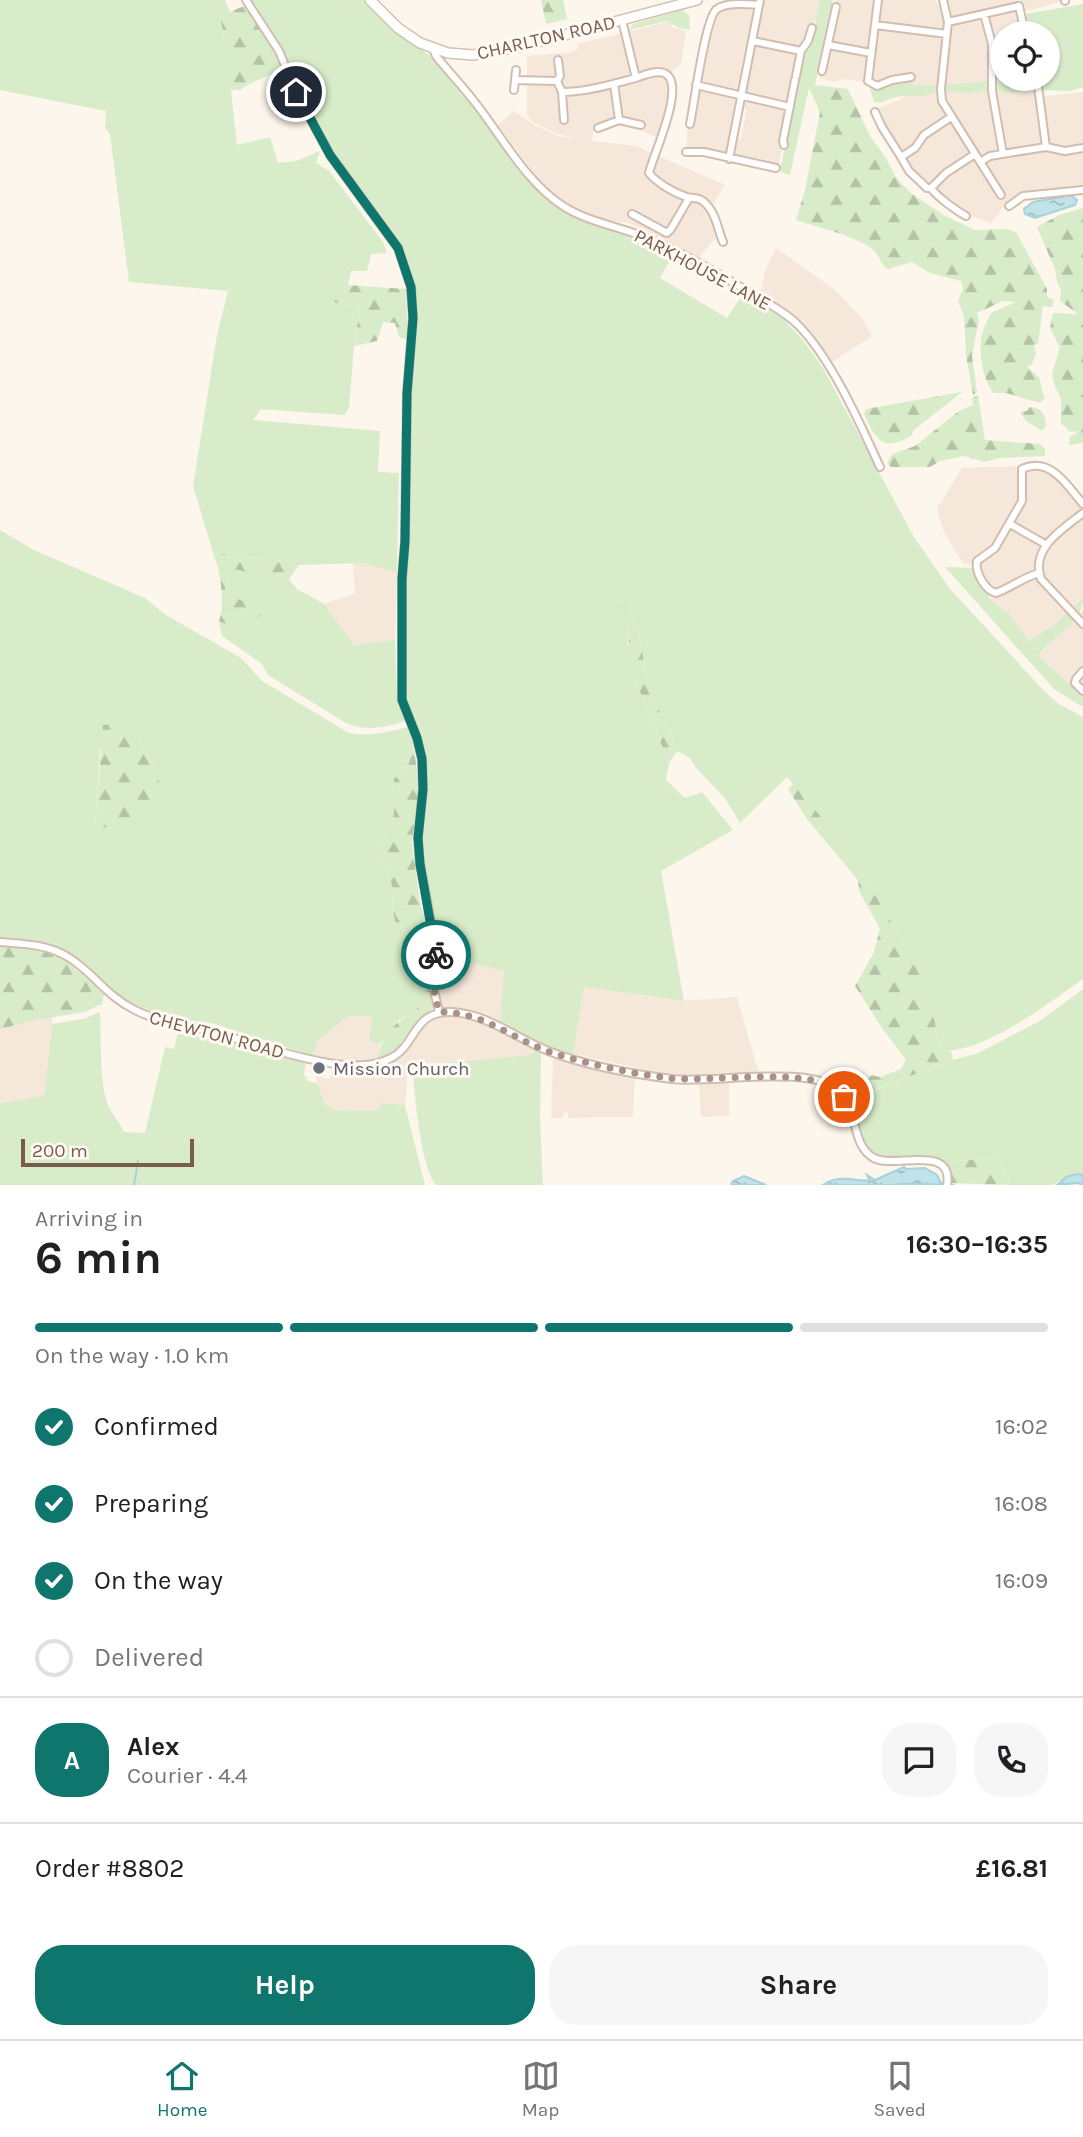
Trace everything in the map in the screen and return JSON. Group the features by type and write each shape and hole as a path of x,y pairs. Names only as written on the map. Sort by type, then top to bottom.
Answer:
{"street":[{"path":"246,0 279,51 296,92 330,155 398,248 411,287 413,318 407,393 402,700 422,759 423,789 418,838 420,864 435,942 436,959 432,982 439,1012 461,1013 481,1018 551,1052 657,1076 693,1080 799,1077 826,1084 841,1093 848,1102 862,1145 870,1156 883,1161 936,1161 945,1169 947,1184"},
{"name":"CHARLTON ROAD","path":"370,0 398,28 433,49 473,55 496,52 696,0"},
{"path":"878,0 869,83 877,86 911,77"},
{"path":"690,124 713,12 722,7 760,2 729,159"},
{"path":"943,2 948,22 940,94 942,102 1001,194"},
{"path":"948,22 1018,3 1023,21"},
{"path":"821,71 836,7"},
{"path":"985,14 992,44 992,90 1003,153"},
{"path":"622,20 636,78"},
{"path":"875,25 947,34"},
{"path":"785,145 783,141 801,51 808,41 811,28"},
{"path":"752,41 801,51"},
{"path":"828,45 871,54"},
{"name":"PARKHOUSE LANE","path":"433,49 510,151 544,190 562,205 582,216 632,230 663,245 729,279 800,326 830,370 880,467"},
{"path":"557,81 560,76 558,60"},
{"path":"514,90 516,70"},
{"path":"562,92 582,91 661,72 672,80 674,86 669,111 649,173 664,185 689,198 696,197 705,201 723,242"},
{"path":"515,80 557,81"},
{"path":"557,81 562,92 564,120"},
{"path":"614,84 619,120"},
{"path":"696,85 790,107"},
{"path":"1039,91 1046,147"},
{"path":"875,111 881,127 909,171 927,188 931,188 936,195 966,216"},
{"path":"901,157 915,148 924,135 951,117"},
{"path":"598,128 619,120 641,125"},
{"path":"980,162 1003,153 1046,147 1065,151 1083,148"},
{"path":"686,152 704,152 776,168"},
{"path":"931,188 946,173 975,154"},
{"path":"1009,206 1023,196 1045,196 1083,190"},
{"path":"632,214 667,233 689,198"},
{"path":"1039,573 996,593 987,588 978,572 977,561 995,548 1022,501 1022,472 1026,467 1041,466 1054,470 1083,504"},
{"path":"1083,513 1045,544 1039,573 1083,624"},
{"path":"1010,524 1045,544"},
{"path":"1083,671 1075,683 1083,691"},
{"name":"CHEWTON ROAD","path":"0,942 33,944 69,957 112,997 139,1013 286,1054 323,1061 367,1065 384,1061 399,1053 425,1019 439,1012"}],"shaded area":[{"path":"764,0 819,0 818,16 797,57 778,167 733,157 736,140 741,139 747,109 742,107"},
{"path":"835,0 935,0 939,6 948,3 948,0 1068,0 1019,13 1021,21 990,21 990,91 1036,91 1037,97 1083,92 1083,187 1073,186 1046,193 1024,193 1004,206 991,223 968,215 938,195 916,174 883,126 876,109 902,99 912,85 913,75 904,74 875,84 844,79 835,82 819,78"},
{"path":"756,7 726,156 686,150 688,125 714,15 719,10"},
{"path":"672,21 672,27 686,31 681,64 664,79 669,86 665,112 656,137 619,124 594,126 592,141 636,146 725,185 708,212 717,237 698,258 631,224 581,215 545,188 498,125 513,111 536,126 558,136 577,139 555,133 534,123 527,116 527,56 571,52 578,49 577,44"},
{"path":"776,248 834,289 862,318 872,336 829,364 798,320 760,296 765,271"},
{"path":"1015,466 1019,469 1049,471 1083,511 1083,598 1052,627 1049,626 1029,641 1010,615 990,599 992,595 986,590 973,565 963,563 945,534 938,514 938,507 962,468"},
{"path":"353,563 364,563 397,573 395,640 354,646 324,604 355,593"},
{"path":"1083,610 1083,684 1078,680 1069,683 1038,656"},
{"path":"471,963 505,971 500,1030 536,1050 529,1055 408,1067 405,1105 382,1103 376,1111 332,1110 319,1093 316,1076 330,1079 332,1064 311,1060 318,1040 348,1015 372,1016 369,1041 380,1044 376,1068 386,1066 401,1054 426,1021 445,1014 435,981 436,970"},
{"path":"584,987 681,1001 737,997 759,1074 679,1077 573,1054"},
{"path":"53,1015 44,1096 0,1103 0,1027"},
{"path":"553,1059 635,1074 633,1117 568,1118 568,1113 564,1112 563,1118 551,1118"},
{"path":"729,1080 729,1116 701,1117 699,1082"}],"green space":[{"path":"0,0 225,0 230,13 220,17 235,90 231,91 237,145 270,137 278,163 296,161 320,151 316,163 329,171 383,242 387,253 371,254 367,271 351,271 348,285 331,285 317,298 360,308 349,408 344,415 261,409 253,420 380,431 378,472 399,473 397,573 364,563 299,565 223,554 214,556 193,486 217,335 228,291 129,282 110,134 105,128 106,111 0,90"},
{"path":"249,0 364,0 399,34 429,55 464,94 523,172 544,195 581,218 672,257 660,278 727,318 742,295 782,318 803,340 823,368 914,537 950,589 1047,694 1083,717 1083,979 996,1036 958,1049 942,1050 934,1016 908,950 861,871 825,830 821,817 787,777 740,823 724,797 690,758 677,751 665,720 650,696 638,628 628,607 620,613 628,627 628,669 635,679 669,763 666,780 685,798 702,792 733,830 661,871 684,1001 584,987 573,1054 549,1047 500,1024 504,971 471,963 443,969 438,967 441,957 426,887 423,859 424,758 405,696 409,393 415,325 409,272 391,232 332,153"},
{"path":"541,0 563,0 567,19 546,24"},
{"path":"819,0 833,0 815,85 809,88 790,175 780,172 796,91 815,25"},
{"path":"244,2 275,49 300,108 296,111 272,74 240,90 236,90 233,84 220,16 244,6"},
{"path":"1083,4 1083,87 1060,91 1060,21 1028,21 1025,14"},
{"path":"682,10 689,15 690,30 679,28 667,21 629,30 633,24"},
{"path":"989,81 988,90 969,93 944,91 945,85"},
{"path":"913,82 913,85 937,86 936,92 874,102 870,88"},
{"path":"815,85 848,89 870,136 897,179 912,194 945,216 975,230 1006,229 1016,232 1047,289 1047,297 1054,300 1052,307 1043,306 1038,344 1034,345 1036,354 1032,364 1027,367 1039,377 1044,399 1040,403 1006,393 993,393 982,368 981,339 991,313 1016,302 1003,301 977,313 979,319 972,356 977,392 973,395 966,355 964,316 958,301 963,289 961,281 930,273 912,262 888,269 874,250 862,243 796,220 805,190 820,112 809,88"},
{"path":"1083,208 1083,443 1070,445 1069,437 1080,431 1070,432 1061,423 1061,399 1052,373 1060,348 1050,328 1053,313 1078,314 1060,301 1061,289 1055,269 1037,227 1059,215"},
{"path":"331,284 406,289 408,340 399,337 395,323 383,322 377,341 354,346 360,308 316,298"},
{"path":"962,392 915,429 911,436 893,443 881,441 876,436 864,414 866,409"},
{"path":"978,395 985,440 1040,444 1045,449 1045,456 1000,458 984,462 964,456 940,461 930,467 891,467 887,463 892,454 915,446 959,411 973,405 972,398"},
{"path":"1030,407 1043,414 1046,425 1042,431 1026,421 1020,412 1027,411"},
{"path":"0,530 34,550 145,598 166,615 241,658 262,681 349,733 371,734 408,727 413,743 412,756 406,768 394,780 393,819 374,854 386,867 392,885 393,912 403,959 410,960 424,984 416,1011 399,1020 380,1044 369,1041 372,1016 348,1016 318,1040 313,1056 212,1023 172,1017 133,1003 51,947 30,940 0,937","holes":["132,722 141,745 157,771 131,805 123,834 116,827 95,828 100,750"]},
{"path":"223,554 299,565 289,579 225,567 228,581 224,592 261,610 262,615 258,617 228,613 225,624 219,621 222,607 221,588 214,556"},
{"path":"224,566 289,579 297,589 324,604 354,645 395,640 397,699 406,721 369,728 346,723 268,675 262,664 222,636 219,621 225,623 228,613 258,617 224,592 228,581"},
{"path":"945,567 973,568 990,599 1010,615 1029,641 1052,627 1083,598 1082,607 1072,623 1038,656 1083,695 1083,707 1054,689"},
{"path":"622,607 628,607 638,628 650,696 665,720 677,751 669,763 624,656 629,644 628,627 620,613"},
{"path":"133,722 141,745 157,771 161,799 131,805 129,833 123,835 116,827 95,828 103,725"},
{"path":"414,748 419,787 412,843 420,903 432,941 428,976 435,1007 419,1018 397,1049 377,1060 390,1030 416,1011 424,984 410,960 403,959 393,911 392,885 386,867 374,854 393,819 394,779 407,768"},
{"path":"793,784 821,817 826,830 861,871 908,950 923,978 938,1042 942,1050 951,1051 953,1060 860,1095 852,1090 871,1075 880,1077 901,1069 906,1060 855,986 874,952 880,929 859,891 858,880 806,818 788,789"},
{"path":"0,945 58,955 100,989 104,994 102,1004 84,1012 0,1029"},
{"path":"1083,989 1083,1175 1066,1176 1053,1185 1010,1185 998,1157 947,1162 933,1158 886,1159 867,1149 851,1099 978,1053 1040,1021"},
{"path":"100,1012 104,1090 109,1108 124,1132 145,1133 165,1047 174,1049 178,1032 209,1039 211,1034 306,1061 304,1076 307,1081 317,1083 324,1101 332,1110 376,1111 382,1103 405,1105 425,1185 0,1185 0,1103 44,1096 52,1024 83,1019"},
{"path":"541,1050 543,1185 436,1185 430,1176 422,1146 412,1066 529,1055"},
{"path":"998,1157 1010,1185 952,1183 947,1162"}],"water":[{"path":"1067,196 1077,200 1075,205 1035,218 1025,214 1024,209 1033,202"},
{"path":"904,1167 925,1168 937,1175 941,1183 954,1185 823,1185 840,1179 870,1181 867,1175 875,1180"},
{"path":"1083,1175 1083,1185 1057,1185 1066,1177"},
{"path":"744,1176 766,1185 731,1185 733,1181"}],"waterway":[{"path":"134,1185 138,1161"}],"way so far":[{"path":"436,955 432,982 439,1012 461,1013 481,1018 551,1052 669,1078 693,1080 799,1077 832,1086 844,1097"}],"place":[{"name":"Mission Church","path":"319,1068"}],"route":[{"path":"296,92 330,155 398,248 411,287 413,318 407,393 402,700 422,759 423,789 418,838 436,955"}]}
